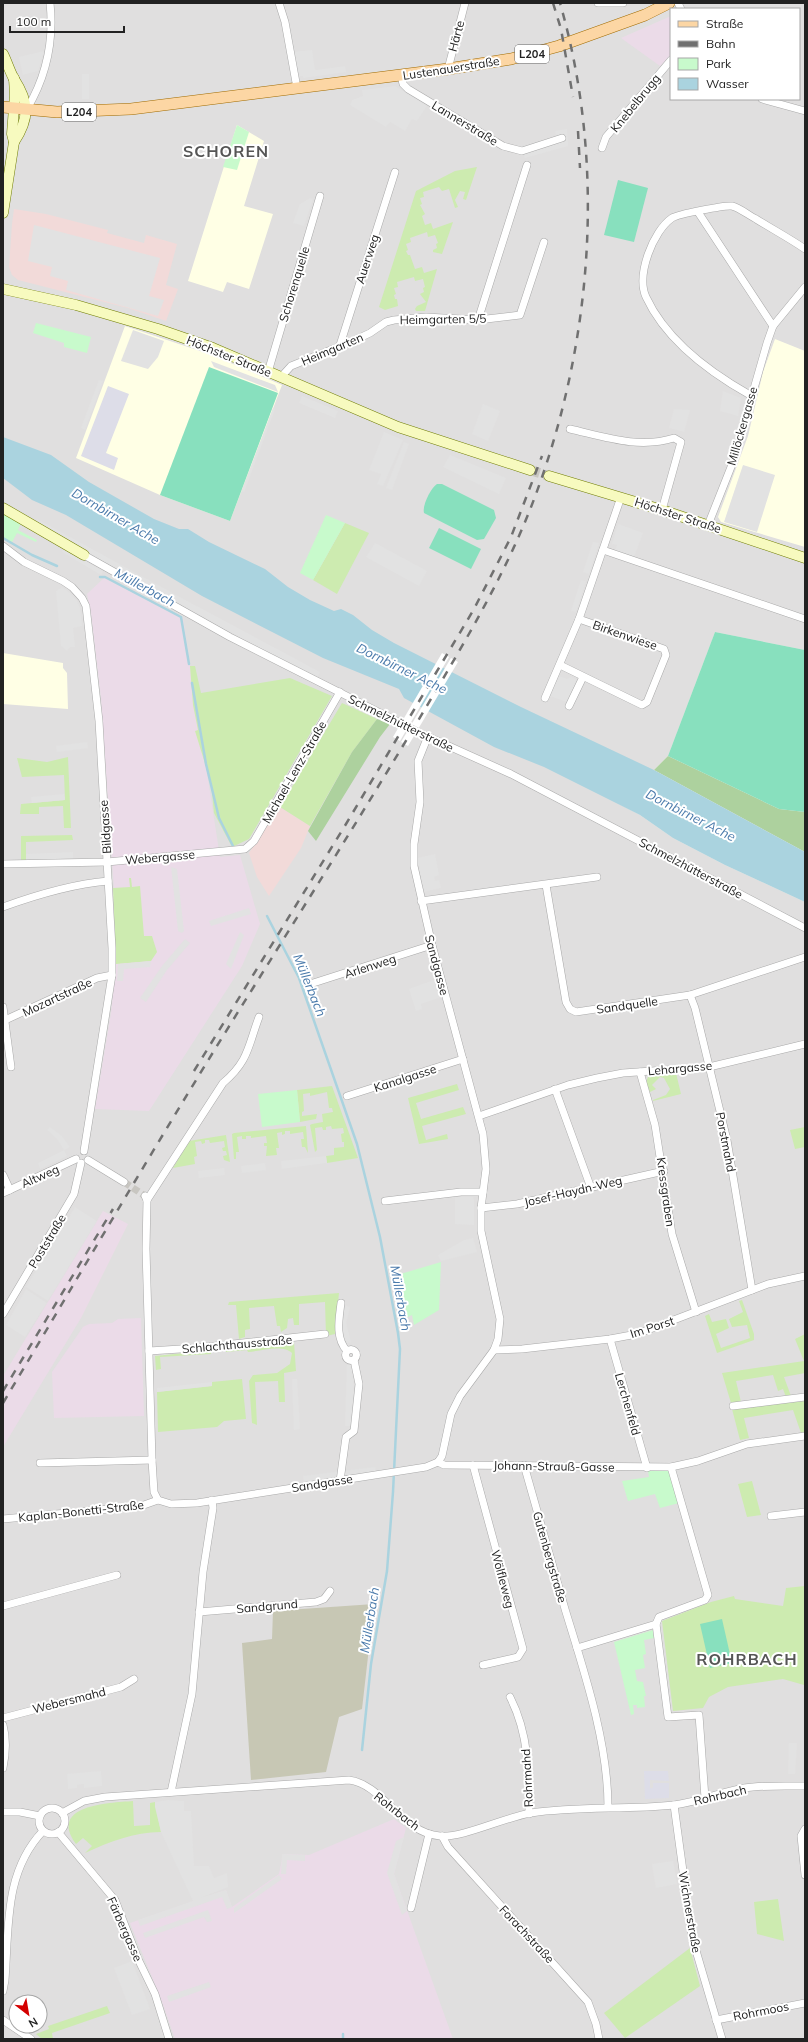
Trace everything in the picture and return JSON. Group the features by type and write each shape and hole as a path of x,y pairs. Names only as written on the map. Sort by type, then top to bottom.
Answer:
{"main road":[{"name":"Lustenauerstraße","path":"3,107 57,112 108,110 448,70 511,59 559,46 645,15 669,3"},
{"path":"3,54 24,96 27,109 22,128 14,142 3,213"},
{"path":"14,78 12,134 14,142"},
{"name":"Höchster Straße","path":"3,289 76,304 142,323 204,344 391,425 530,470"},
{"name":"Höchster Straße","path":"549,476 708,524 805,558"},
{"name":"Schmelzhütterstraße","path":"3,508 84,555"}],"street":[{"path":"27,109 45,69 50,47 50,3"},
{"path":"279,3 285,22 296,88"},
{"name":"Härte","path":"448,70 465,3"},
{"path":"598,3 623,3"},
{"name":"Knebelbrugg","path":"602,148 606,137 670,61"},
{"name":"Lannerstraße","path":"401,76 403,84 408,89 502,146 522,151 562,138"},
{"path":"766,100 805,111"},
{"path":"478,320 527,165"},
{"name":"Auerweg","path":"340,345 395,172"},
{"name":"Schorenquelle","path":"268,372 320,196"},
{"path":"750,395 725,381 695,358 654,312 645,295 642,281 649,253 654,241 663,227 673,217 685,213 698,212 725,206 732,206 805,249"},
{"path":"698,212 773,326"},
{"name":"Heimgarten 5/5","path":"386,322 402,318 426,317 478,320 520,315 544,242"},
{"name":"Millöckergasse","path":"708,524 733,462 750,395 773,326 805,287"},
{"name":"Heimgarten","path":"281,377 291,366 370,333 386,322"},
{"path":"570,429 636,444 653,443 674,438 680,442 662,510"},
{"name":"Birkenwiese","path":"545,698 579,620 621,497"},
{"name":"Bildgasse","path":"3,546 24,562 72,587 82,598 86,606 98,713 108,862 112,975 84,1151"},
{"path":"603,550 805,619"},
{"name":"Schmelzhütterstraße","path":"84,555 230,637 428,736 511,774 805,928"},
{"name":"Birkenwiese","path":"560,665 642,705 647,702 666,654 664,649 579,620"},
{"path":"569,706 582,677"},
{"name":"Michael-Lenz-Straße","path":"239,850 254,841 340,692"},
{"name":"Sandgasse","path":"212,1500 429,1467 438,1462 442,1456 452,1414 460,1396 494,1350 498,1339 500,1319 482,1239 481,1208 486,1169 485,1147 479,1116 432,945 413,860 420,802 418,761 428,736"},
{"name":"Webergasse","path":"3,864 108,862 239,850"},
{"path":"421,901 597,877"},
{"path":"3,907 26,898 76,886 108,881"},
{"name":"Sandquelle","path":"546,885 560,979 566,1002 570,1009 576,1012 690,995 805,957"},
{"name":"Arlenweg","path":"307,985 432,945"},
{"name":"Mozartstraße","path":"4,1021 97,978 112,975"},
{"name":"Porstmahd","path":"690,995 695,1008 727,1140 752,1290"},
{"path":"3,1007 6,1052 11,1067"},
{"path":"171,1792 192,1694 199,1612 213,1508 212,1500 171,1504 158,1500 154,1492 146,1249 146,1198 223,1083 236,1072 246,1056 259,1017"},
{"name":"Lehargasse","path":"479,1116 555,1089 597,1078 640,1072 709,1067 805,1044"},
{"name":"Kanalgasse","path":"347,1096 463,1059"},
{"name":"Kressgraben","path":"640,1072 655,1125 664,1170 672,1234 696,1312"},
{"path":"555,1089 591,1188"},
{"path":"82,1161 88,1154 84,1151 78,1152 82,1161 124,1182"},
{"name":"Altweg","path":"6,1191 82,1161"},
{"name":"Poststraße","path":"3,1314 74,1194 82,1161"},
{"name":"Josef-Haydn-Weg","path":"481,1208 517,1204 664,1170"},
{"path":"3,1175 6,1191"},
{"path":"385,1201 461,1192 483,1192"},
{"name":"Im Porst","path":"494,1350 510,1350 610,1339 637,1334 768,1284 805,1276"},
{"path":"340,1481 346,1438 354,1432 359,1384 354,1360 346,1358 347,1351 337,1326 341,1303"},
{"name":"Schlachthausstraße","path":"149,1351 325,1334"},
{"name":"Lerchenfeld","path":"610,1339 647,1468"},
{"path":"733,1406 805,1397"},
{"name":"Johann-Strauß-Gasse","path":"438,1462 444,1465 647,1468 672,1467 747,1444 805,1436"},
{"path":"40,1463 152,1460"},
{"name":"Wölfleweg","path":"473,1465 523,1649 518,1657 483,1664"},
{"name":"Gutenbergstraße","path":"524,1465 577,1648 605,1757 608,1772 608,1807"},
{"path":"672,1467 708,1595 705,1600 659,1618 656,1624 668,1717 699,1715 704,1798"},
{"name":"Kaplan-Bonetti-Straße","path":"3,1519 141,1506 158,1500"},
{"path":"771,1516 805,1512"},
{"path":"3,1606 117,1575"},
{"name":"Sandgrund","path":"199,1612 316,1602 324,1599 330,1591"},
{"path":"577,1648 656,1624"},
{"name":"Webersmahd","path":"3,1718 121,1687 134,1679"},
{"name":"Rohrmahd","path":"510,1697 520,1716 528,1757 529,1814"},
{"path":"3,1724 6,1737 6,1753 3,1768"},
{"name":"Rohrbach","path":"62,1813 84,1801 105,1797 327,1780 355,1781 367,1787 410,1824 429,1834 442,1836 529,1814 608,1807 674,1805 744,1788 775,1785 805,1786"},
{"name":"Wichnerstraße","path":"674,1805 692,1937 722,2039"},
{"path":"4,1809 40,1816"},
{"path":"50,1809 58,1810 62,1813 64,1823 58,1832 51,1834 43,1831 39,1824 42,1812 50,1809"},
{"path":"805,1829 802,1836 805,1875"},
{"path":"3,1990 5,1980 8,1912 12,1892 22,1858 43,1831"},
{"name":"Färbergasse","path":"58,1832 114,1900 138,1959 155,1994 169,2039"},
{"path":"411,1908 429,1834"},
{"name":"Forachstraße","path":"442,1836 445,1844 452,1853 588,2002 594,2015 599,2039"},
{"name":"Rohrmoos","path":"716,2020 805,2003"},
{"path":"3,2020 31,2039"}],"shaded area":[{"path":"3,3 805,3 805,650 715,632 668,756 619,804 640,815 673,838 725,865 805,902 805,2039 3,2039"},
{"path":"670,16 670,56 660,66 621,38"},
{"path":"312,50 315,70 345,66 346,72 303,78 303,76 299,76 293,52"},
{"path":"44,51 38,71 23,75 19,57"},
{"path":"82,74 89,74 89,99 82,99"},
{"path":"395,86 427,106 417,121 412,119 405,131 390,122 386,127 350,105 352,100 363,96 362,90"},
{"path":"237,125 264,141 244,206 273,214 249,289 227,282 223,292 188,281"},
{"path":"567,129 568,146 525,158 520,147 556,136 555,131"},
{"path":"310,198 313,199 304,226 293,223 300,204"},
{"path":"14,209 46,214 108,230 107,233 144,243 146,235 177,244 166,285 178,289 166,321 128,308 18,280 12,275 9,267"},
{"path":"34,225 160,258 149,296 164,300 158,316 66,290 68,281 50,276 52,267 28,261"},
{"path":"125,326 212,355 282,385 230,521 160,495 76,458"},
{"path":"133,330 164,341 158,357 148,369 121,361"},
{"path":"775,339 805,351 805,547 721,522 718,517 748,436 763,372"},
{"path":"211,361 275,385 278,392 214,367"},
{"path":"99,380 103,381 85,430 81,428"},
{"path":"108,386 129,394 106,453 118,458 114,470 81,456"},
{"path":"723,391 741,398 738,416 720,411"},
{"path":"302,396 338,411 335,418 299,403"},
{"path":"483,404 500,411 488,441 472,434"},
{"path":"273,408 275,409 244,492 242,491"},
{"path":"674,409 690,410 684,432 669,428"},
{"path":"384,432 403,440 383,486 377,484 381,474 369,470"},
{"path":"404,442 409,444 392,490 386,488"},
{"path":"450,455 506,478 499,494 443,467"},
{"path":"743,465 775,475 757,532 724,522"},
{"path":"37,519 320,672 317,678 186,609 35,522"},
{"path":"618,524 643,533 634,557 615,551 617,545 612,544"},
{"path":"593,542 599,543 589,574 583,572"},
{"path":"375,543 427,571 419,586 366,557"},
{"path":"64,549 103,571 101,575 62,552"},
{"path":"104,578 183,618 220,857 240,855 260,924 242,966 149,1111 95,1109 111,1013 116,966 117,934 101,698 91,613 87,594"},
{"path":"581,580 586,581 576,612 571,611"},
{"path":"62,587 77,601 80,608 82,626 73,628 75,647 70,647 67,651 61,646 56,591"},
{"path":"3,653 63,663 63,668 67,673 68,709 3,704"},
{"path":"559,676 567,679 571,677 577,680 567,702 550,696"},
{"path":"87,742 88,748 57,752 56,746"},
{"path":"64,794 65,800 32,803 31,797"},
{"path":"280,807 310,826 301,848 269,896 257,877 249,853"},
{"path":"73,852 73,858 26,861 26,854"},
{"path":"435,854 439,875 434,877 435,881 439,880 441,888 423,892 417,858"},
{"path":"171,867 177,869 184,931 182,933 178,931"},
{"path":"249,908 251,914 211,926 209,921"},
{"path":"240,932 244,935 231,969 226,964"},
{"path":"185,939 190,943 167,970 146,1002 140,998 162,966"},
{"path":"151,961 150,967 124,969 123,981 117,981 118,964"},
{"path":"434,980 439,998 421,1004 422,1009 416,1011 409,989"},
{"path":"50,1127 62,1136 70,1147 64,1150 57,1139 47,1130"},
{"path":"64,1150 67,1156 40,1169 38,1163"},
{"path":"326,1156 327,1163 282,1169 281,1161"},
{"path":"265,1163 266,1170 242,1173 241,1166"},
{"path":"224,1168 225,1175 199,1178 198,1171"},
{"path":"455,1197 473,1197 474,1225 455,1224"},
{"path":"75,1207 97,1221 48,1301 26,1287"},
{"path":"103,1211 128,1224 81,1318 3,1447 3,1376"},
{"path":"473,1238 477,1252 441,1261 438,1255 464,1240"},
{"path":"26,1289 47,1303 25,1337 6,1325"},
{"path":"344,1305 350,1307 346,1323 351,1342 345,1344 341,1324"},
{"path":"141,1318 144,1416 54,1418 52,1372 83,1327 89,1324 112,1323 118,1319"},
{"path":"347,1365 352,1365 354,1389 351,1426 345,1426"},
{"path":"292,1379 297,1379 300,1429 294,1430"},
{"path":"212,1382 212,1386 157,1392 157,1388"},
{"path":"375,1467 376,1472 304,1482 303,1476"},
{"path":"374,1604 362,1709 339,1717 326,1772 251,1780 242,1643 272,1639 273,1611"},
{"path":"789,1743 797,1743 795,1774 788,1774"},
{"path":"101,1771 102,1786 84,1788 84,1784 81,1784 77,1785 77,1788 68,1789 67,1774"},
{"path":"644,1771 668,1771 669,1781 650,1780 650,1788 653,1788 653,1783 669,1783 669,1798 645,1799"},
{"path":"169,1800 184,1801 184,1811 191,1811 194,1866 209,1866 214,1878 227,1873 228,1887 200,1898 226,1890 232,1907 227,1909 222,1897 140,1926 138,1920 193,1901 161,1832 155,1807 155,1802"},
{"path":"394,1819 406,1828 394,1874 453,2039 175,2039 162,2002 130,1923 226,1890 232,1907 279,1874 283,1854 309,1855"},
{"path":"404,1837 394,1874 407,1911 402,1915 387,1873 396,1841"},
{"path":"282,1854 305,1855 305,1861 287,1860 286,1874 281,1874"},
{"path":"673,1861 677,1884 656,1888 652,1864"},
{"path":"279,1875 282,1879 234,1913 234,1908"},
{"path":"208,1910 212,1921 207,1922 204,1917 145,1938 143,1933"},
{"path":"132,1961 150,2009 132,2015 114,1968"},
{"path":"209,1982 211,1987 169,2002 167,1996"}],"green space":[{"path":"237,125 249,132 237,170 223,167"},
{"path":"477,167 466,200 463,199 465,192 460,191 455,200 458,207 455,208 449,189 442,191 439,187 423,192 424,197 420,198 422,204 420,205 425,214 422,216 425,225 431,223 433,229 453,222 442,254 433,252 433,250 437,248 436,244 438,243 435,235 428,237 427,232 410,238 411,242 406,244 408,250 406,251 408,255 410,255 415,269 422,267 424,273 437,269 425,311 416,311 415,309 417,306 426,302 420,294 424,292 423,288 425,287 423,279 415,281 414,277 397,282 398,287 394,288 396,294 394,295 395,299 397,299 398,306 385,310 379,307 416,191 455,171"},
{"path":"618,180 648,188 634,242 604,235"},
{"path":"36,323 91,337 87,353 64,347 64,343 33,333"},
{"path":"209,367 278,393 230,521 160,495"},
{"path":"437,484 442,484 494,510 496,518 484,539 477,540 424,513 424,506 428,497 432,489"},
{"path":"3,512 21,523 18,530 37,540 36,542 17,533 11,544 3,536"},
{"path":"326,515 345,523 313,580 300,573"},
{"path":"345,523 369,533 337,594 313,580"},
{"path":"439,528 481,549 471,569 429,548"},
{"path":"715,632 805,650 805,812 779,809 668,756"},
{"path":"190,666 195,666 201,693 290,678 332,696 249,839 232,847 214,813 211,783 195,731 198,730 193,705"},
{"path":"342,703 377,719 352,752 310,826 280,807"},
{"path":"377,719 390,724 380,737 316,841 308,831 352,752"},
{"path":"668,756 779,809 805,812 805,852 654,770"},
{"path":"68,757 71,828 64,828 63,806 39,807 39,814 20,814 21,804 65,800 64,775 22,777 17,758 47,762"},
{"path":"72,835 73,840 26,842 26,861 21,861 21,836"},
{"path":"129,878 131,878 132,887 140,886 144,936 152,936 157,952 151,961 116,964 113,888 130,887"},
{"path":"676,1073 681,1094 653,1101 666,1095 670,1089 664,1078 660,1077 652,1085 656,1089 650,1092 646,1082 648,1077 653,1075"},
{"path":"457,1084 459,1090 416,1103 421,1119 463,1107 466,1114 422,1126 426,1140 447,1134 448,1139 419,1144 408,1098"},
{"path":"332,1086 358,1158 327,1163 326,1156 334,1155 334,1148 344,1147 341,1134 344,1133 343,1128 332,1129 331,1126 326,1127 326,1130 323,1130 322,1127 315,1128 317,1150 315,1152 310,1125 323,1122 322,1114 333,1112 332,1108 329,1108 327,1092 310,1096 310,1093 303,1094 304,1111 302,1112 302,1116 317,1114 316,1119 300,1122 297,1090"},
{"path":"297,1090 300,1122 262,1127 258,1094"},
{"path":"306,1126 308,1153 305,1147 302,1147 301,1139 304,1139 303,1132 290,1134 290,1131 285,1131 285,1134 282,1135 282,1132 277,1133 279,1148 276,1148 277,1155 266,1156 267,1146 264,1146 264,1143 267,1143 266,1136 251,1138 251,1136 246,1136 246,1139 242,1139 242,1136 237,1137 239,1152 236,1152 236,1159 234,1159 232,1134 234,1133"},
{"path":"805,1127 805,1147 795,1149 790,1130"},
{"path":"226,1135 230,1162 224,1160 223,1156 227,1155 226,1151 223,1151 222,1148 225,1147 224,1141 210,1143 209,1140 205,1140 205,1143 202,1144 201,1141 195,1142 197,1156 194,1157 195,1164 173,1168 189,1141"},
{"path":"441,1262 439,1310 414,1325 412,1315 406,1318 397,1275"},
{"path":"339,1293 335,1334 326,1336 325,1302 299,1304 299,1325 294,1325 293,1318 288,1319 287,1328 281,1332 280,1326 277,1326 274,1306 249,1308 250,1329 245,1330 245,1337 239,1339 236,1305 228,1305 229,1302"},
{"path":"742,1300 754,1334 754,1340 717,1353 705,1316 709,1314 712,1322 726,1319 729,1328 716,1334 721,1348 750,1338 747,1325 732,1327 729,1319 743,1312 739,1301"},
{"path":"805,1334 805,1373 784,1377 791,1396 786,1397 783,1389 778,1391 773,1375 736,1381 741,1402 731,1403 722,1373 804,1361 795,1339"},
{"path":"294,1342 296,1371 284,1373 285,1402 279,1402 278,1381 255,1382 257,1425 252,1423 249,1381 253,1375 277,1373 290,1364 292,1353 288,1350 277,1348 248,1352 247,1350 226,1352 226,1350 211,1351 211,1354 160,1357 161,1369 156,1370 155,1356"},
{"path":"242,1379 246,1419 224,1421 217,1427 158,1432 157,1392 212,1386 212,1382"},
{"path":"805,1401 805,1432 801,1433 793,1410 744,1418 749,1438 740,1440 732,1409"},
{"path":"648,1471 670,1471 679,1503 660,1508 655,1494 628,1501 622,1481 649,1477"},
{"path":"752,1481 761,1515 747,1517 738,1484"},
{"path":"805,1586 805,1697 804,1685 783,1679 728,1687 709,1697 703,1708 673,1711 662,1621 711,1602 734,1596 735,1599 783,1606 786,1588"},
{"path":"722,1619 732,1663 710,1668 700,1624"},
{"path":"653,1630 654,1638 644,1640 646,1654 643,1655 645,1668 635,1670 637,1681 643,1682 646,1696 644,1696 645,1707 637,1708 637,1705 633,1705 634,1714 631,1715 614,1642"},
{"path":"133,1801 134,1826 150,1825 150,1803 155,1802 161,1832 151,1832 122,1838 85,1853 92,1846 83,1838 76,1844 69,1831 70,1821 75,1814 97,1805"},
{"path":"778,1899 784,1941 757,1934 754,1902"},
{"path":"690,1948 700,1986 625,2038 604,2013"},
{"path":"107,2006 110,2013 52,2033 53,2039 42,2039 36,2034 48,2034 48,2026"}],"water":[{"name":"Dornbirner Ache","path":"3,437 51,455 89,482 154,519 179,529 188,529 209,542 265,569 288,587 310,600 334,611 341,609 353,615 372,630 394,643 521,707 654,770 805,852 805,902 725,865 673,838 640,815 544,767 494,747 404,698 399,689 323,658 202,596 66,515 32,500 3,478"}],"pier":[{"path":"442,653 449,657 400,741 393,737"},
{"path":"451,658 458,662 408,746 401,742"}],"waterway":[{"name":"Müllerbach","path":"3,538 32,555 57,566"},
{"name":"Müllerbach","path":"100,577 105,577 181,617 189,664"},
{"name":"Müllerbach","path":"192,683 206,764 219,818 234,848"},
{"name":"Müllerbach","path":"267,916 299,978 357,1144 380,1237 400,1349 393,1492 387,1571 371,1664 362,1750"},
{"name":"Müllerbach","path":"343,2034 343,2039"}],"tunnel":[{"path":"530,470 549,476"},
{"path":"124,1182 145,1196"}],"railway":[{"path":"553,3 561,29 573,97"},
{"path":"3,1403 189,1091 404,744 471,631 513,550 525,522 536,494 555,435 570,374 581,313 587,250 588,188 584,125 575,64 560,3"},
{"path":"578,131 580,168"},
{"path":"194,1071 346,824 474,609 511,537 542,456"},
{"path":"3,1391 113,1209"}],"district":[{"name":"SCHOREN","path":"226,151"},
{"name":"ROHRBACH","path":"747,1659"}]}
